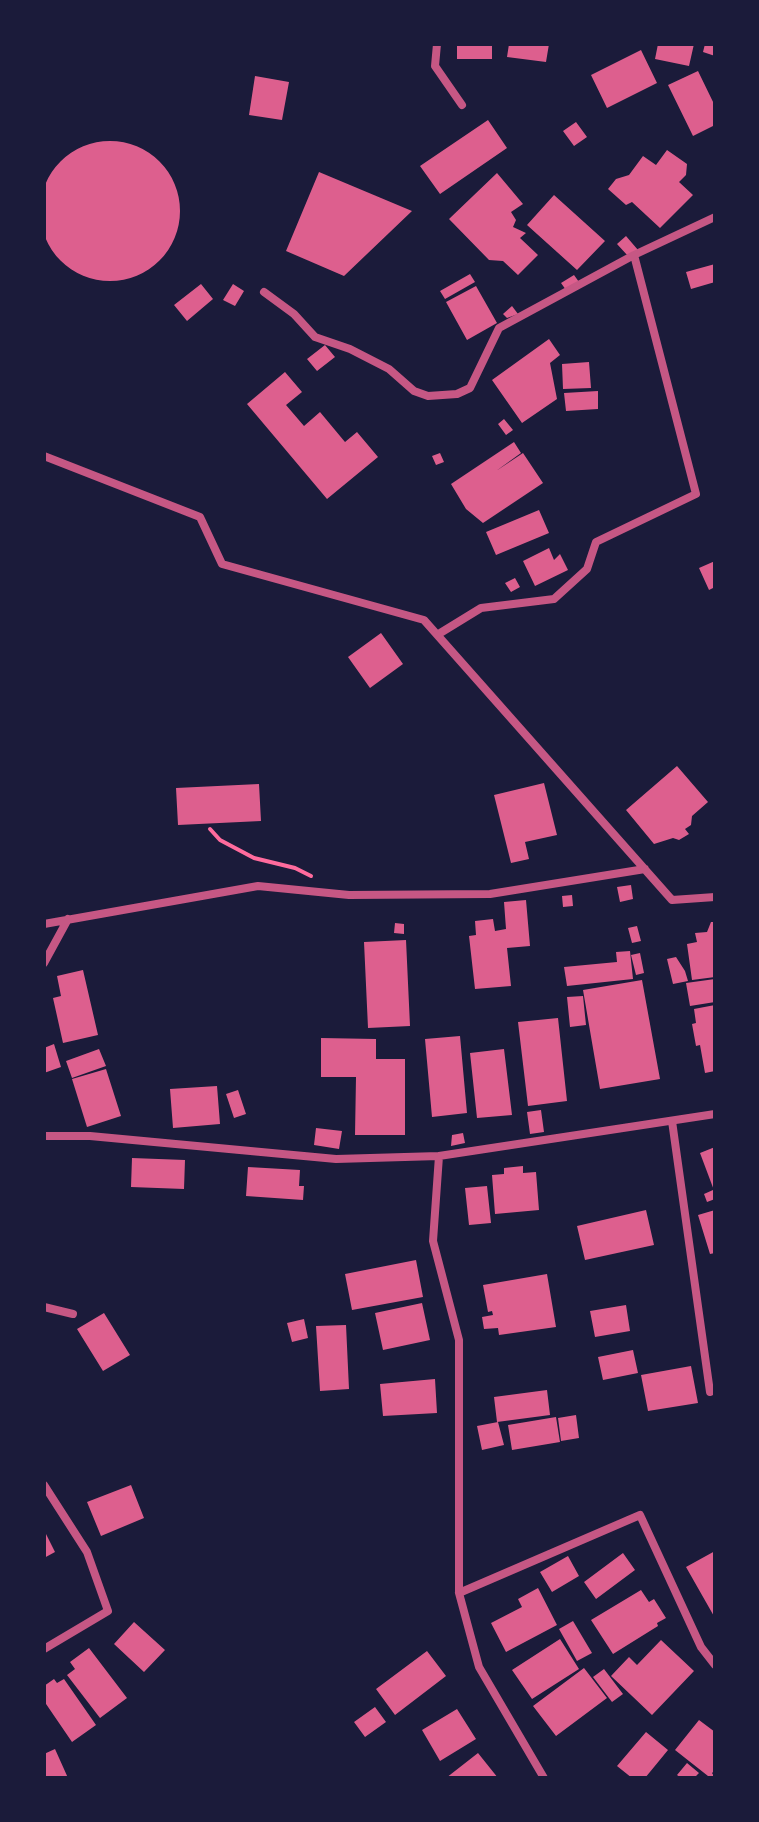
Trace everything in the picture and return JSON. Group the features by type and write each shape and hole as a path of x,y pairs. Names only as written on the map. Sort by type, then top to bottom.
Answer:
{"street":[{"path":"437,44 435,66 462,105"},
{"path":"264,292 294,314 315,337 350,349 389,369 414,391 441,397 470,388 499,328 634,255 715,217"},
{"path":"437,635 481,608 554,599 587,569 596,542 696,494 634,255"},
{"path":"44,456 200,517 222,564 424,620 672,900 715,897"},
{"path":"44,924 258,886 329,893 490,894 645,869"},
{"path":"44,963 68,919"},
{"path":"44,1136 90,1136 336,1159 439,1156 715,1114"},
{"path":"672,1121 710,1392"},
{"path":"439,1156 433,1241 459,1340 459,1593 479,1667 544,1778"},
{"path":"44,1307 73,1314"},
{"path":"44,1485 87,1552 108,1611 44,1649"},
{"path":"459,1593 640,1515 701,1647 715,1665"}],"path":[{"path":"210,829 220,840 254,858 304,872 329,893"}],"building":[{"path":"457,44 492,44 492,59 457,59"},
{"path":"509,44 549,44 546,62 507,57"},
{"path":"658,44 694,44 689,66 655,59"},
{"path":"705,44 715,44 715,56 703,52"},
{"path":"641,50 657,83 607,108 591,75"},
{"path":"698,71 715,106 715,125 693,136 668,85"},
{"path":"255,76 289,82 282,120 249,115"},
{"path":"488,120 507,148 440,194 420,166"},
{"path":"576,122 587,137 574,146 563,131"},
{"path":"110,141 137,146 159,162 175,184 180,211 175,238 159,260 137,276 110,281 83,276 61,260 45,238 40,211 45,184 61,162 83,146"},
{"path":"667,150 687,164 686,175 679,182 693,195 660,228 632,202 626,205 608,189 616,179 629,175 643,156 656,165"},
{"path":"319,172 412,211 344,276 286,251"},
{"path":"497,173 523,204 511,212 516,220 513,227 526,233 520,238 538,255 518,275 503,261 489,260 449,219"},
{"path":"554,195 605,241 577,270 527,225"},
{"path":"626,236 638,250 628,256 617,244"},
{"path":"715,264 715,282 691,289 686,272"},
{"path":"470,274 475,282 445,299 440,291"},
{"path":"574,275 579,282 566,290 561,283"},
{"path":"201,284 213,299 187,321 174,305"},
{"path":"233,284 244,291 235,306 223,300"},
{"path":"476,286 497,323 467,340 446,302"},
{"path":"512,306 518,314 507,318 503,314"},
{"path":"549,339 560,355 550,363 557,399 522,423 492,380"},
{"path":"325,345 335,357 317,371 307,359"},
{"path":"589,362 591,388 563,389 562,364"},
{"path":"285,372 302,392 286,405 304,426 320,412 345,442 357,432 378,457 327,499 247,404"},
{"path":"598,391 598,409 566,411 564,393"},
{"path":"504,419 513,430 506,435 498,424"},
{"path":"514,442 521,453 496,471 523,453 543,483 483,523 466,509 451,484"},
{"path":"440,453 444,462 436,465 432,456"},
{"path":"539,510 549,533 496,555 486,532"},
{"path":"549,548 554,560 560,554 568,570 535,586 523,561"},
{"path":"715,561 715,587 709,590 699,568"},
{"path":"515,578 520,587 511,592 505,583"},
{"path":"381,633 403,664 370,688 348,657"},
{"path":"677,766 708,802 692,816 691,825 685,829 689,834 679,840 673,838 654,844 626,810"},
{"path":"544,783 557,835 525,842 529,859 511,863 494,795"},
{"path":"259,784 261,821 178,825 176,788"},
{"path":"631,885 633,899 620,902 617,887"},
{"path":"572,895 573,906 563,907 562,896"},
{"path":"526,900 530,946 507,948 511,986 475,989 469,936 476,935 475,921 493,919 495,931 506,929 504,902"},
{"path":"711,922 715,922 715,977 692,980 687,944 697,942 695,933 707,932"},
{"path":"395,923 404,924 404,934 394,933"},
{"path":"637,926 641,941 632,943 628,928"},
{"path":"406,940 410,1026 368,1028 364,942"},
{"path":"630,951 633,979 567,986 564,967 617,962 616,952"},
{"path":"640,953 644,973 636,975 631,955"},
{"path":"676,957 688,981 673,984 667,959"},
{"path":"83,970 98,1035 63,1043 53,998 61,996 57,976"},
{"path":"715,979 715,1002 690,1006 686,983"},
{"path":"642,980 660,1079 600,1089 583,990"},
{"path":"583,996 586,1025 570,1027 567,997"},
{"path":"715,1005 715,1071 705,1073 692,1024 696,1023 694,1009"},
{"path":"558,1018 567,1101 528,1106 518,1022"},
{"path":"460,1036 467,1113 432,1117 425,1039"},
{"path":"321,1038 376,1039 376,1059 405,1059 405,1135 355,1135 356,1077 321,1077"},
{"path":"54,1044 61,1067 44,1073 44,1048"},
{"path":"99,1049 106,1066 72,1078 66,1061"},
{"path":"504,1049 512,1115 477,1118 470,1053"},
{"path":"106,1069 121,1116 87,1127 72,1079"},
{"path":"217,1086 220,1124 173,1128 170,1089"},
{"path":"238,1090 246,1114 234,1118 226,1094"},
{"path":"541,1110 544,1132 530,1134 527,1112"},
{"path":"316,1128 342,1131 339,1149 314,1145"},
{"path":"463,1133 465,1143 451,1146 452,1135"},
{"path":"715,1147 715,1193 700,1153"},
{"path":"132,1158 185,1160 184,1189 131,1187"},
{"path":"523,1166 523,1173 536,1172 539,1210 495,1214 492,1175 504,1174 504,1168"},
{"path":"248,1167 300,1170 299,1186 304,1186 303,1200 246,1196"},
{"path":"487,1186 491,1223 469,1225 465,1188"},
{"path":"713,1190 715,1199 707,1202 704,1194"},
{"path":"646,1210 654,1245 585,1260 577,1226"},
{"path":"715,1210 715,1253 710,1254 698,1215"},
{"path":"416,1260 423,1297 352,1310 345,1274"},
{"path":"547,1274 556,1327 499,1335 498,1328 484,1329 482,1317 493,1315 492,1311 488,1312 483,1285"},
{"path":"422,1303 430,1340 383,1350 375,1313"},
{"path":"626,1305 630,1331 595,1337 590,1311"},
{"path":"104,1313 130,1355 103,1371 77,1329"},
{"path":"304,1319 308,1338 292,1342 287,1323"},
{"path":"346,1325 349,1389 320,1391 316,1326"},
{"path":"633,1350 638,1373 603,1380 598,1357"},
{"path":"691,1366 698,1403 648,1411 641,1375"},
{"path":"435,1379 437,1413 383,1416 380,1384"},
{"path":"547,1390 550,1415 497,1422 494,1397"},
{"path":"576,1415 579,1438 561,1441 558,1418"},
{"path":"556,1417 560,1442 512,1450 508,1425"},
{"path":"498,1422 504,1445 482,1450 477,1426"},
{"path":"131,1485 144,1518 101,1536 87,1502"},
{"path":"44,1530 55,1552 44,1558"},
{"path":"715,1551 715,1618 686,1567"},
{"path":"623,1553 635,1570 596,1599 584,1582"},
{"path":"568,1556 579,1576 552,1592 540,1572"},
{"path":"538,1588 557,1625 506,1652 491,1623 522,1607 518,1599"},
{"path":"641,1590 649,1602 654,1599 666,1618 613,1654 591,1620"},
{"path":"573,1621 592,1653 577,1661 559,1629"},
{"path":"134,1622 165,1650 144,1672 114,1644"},
{"path":"560,1639 579,1669 532,1699 512,1670"},
{"path":"661,1640 694,1671 652,1715 611,1676 629,1657 637,1665"},
{"path":"89,1648 127,1698 100,1718 67,1675 75,1669 70,1662"},
{"path":"427,1651 446,1676 395,1715 376,1689"},
{"path":"584,1668 607,1698 556,1736 533,1706"},
{"path":"604,1669 623,1694 612,1702 593,1677"},
{"path":"54,1679 57,1683 64,1679 96,1725 72,1742 44,1701 44,1686"},
{"path":"375,1707 386,1722 365,1737 354,1722"},
{"path":"457,1709 476,1739 440,1761 422,1730"},
{"path":"699,1720 715,1732 715,1770 712,1773 715,1778 706,1778 708,1776 675,1750"},
{"path":"646,1732 668,1750 645,1778 632,1778 617,1766"},
{"path":"55,1749 68,1778 44,1778 44,1754"},
{"path":"478,1753 498,1778 446,1778"},
{"path":"687,1763 699,1773 694,1778 677,1775"}]}
